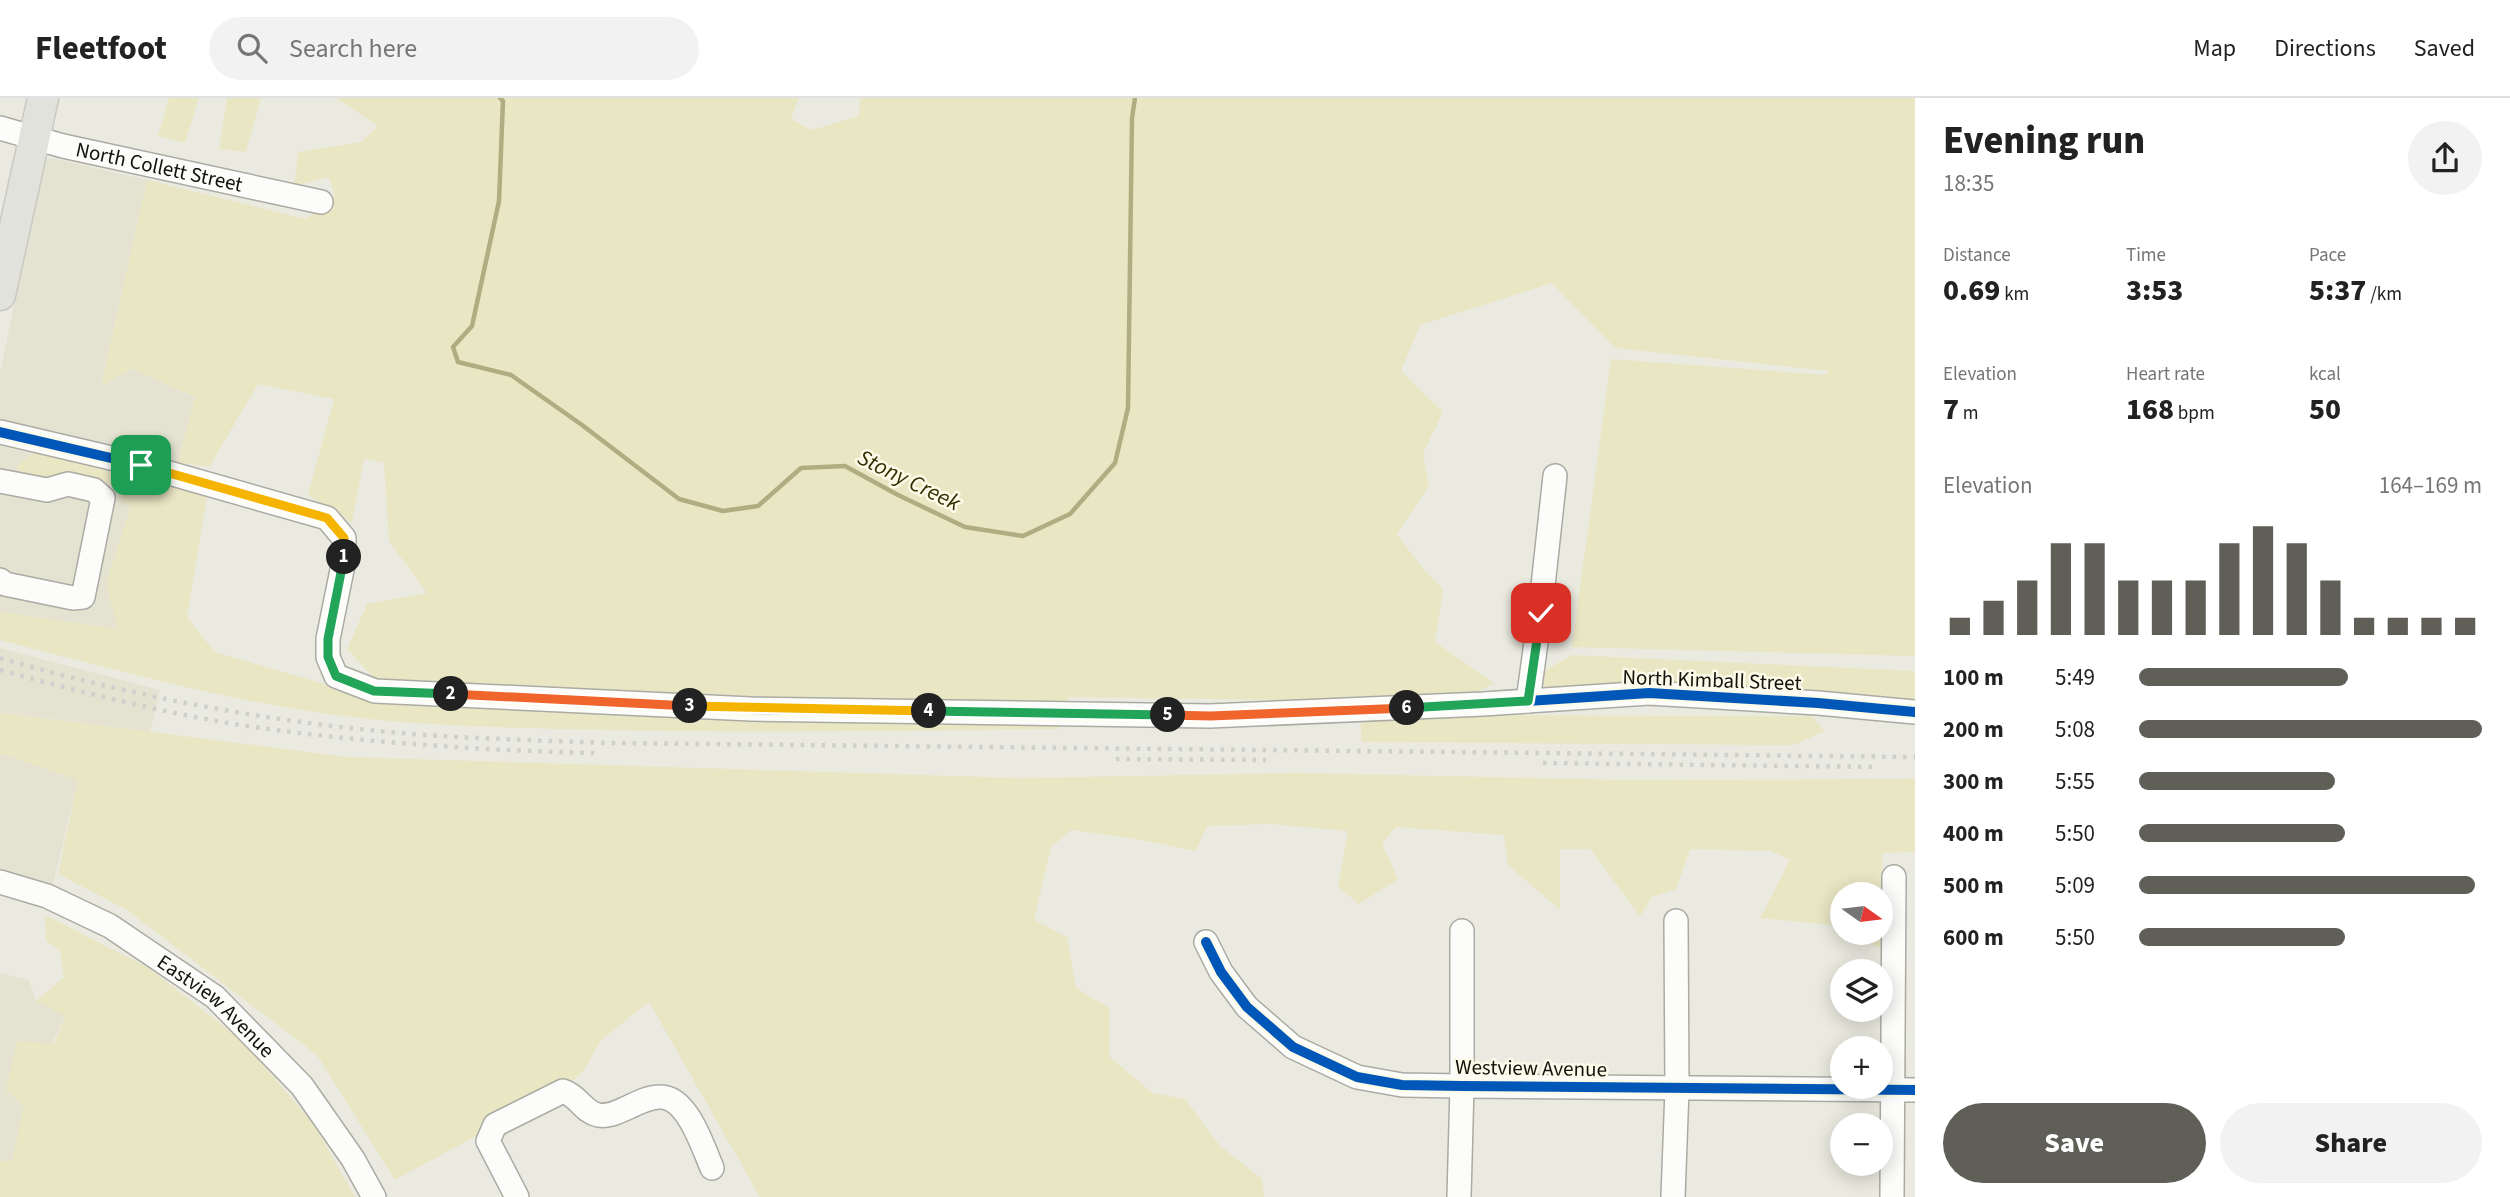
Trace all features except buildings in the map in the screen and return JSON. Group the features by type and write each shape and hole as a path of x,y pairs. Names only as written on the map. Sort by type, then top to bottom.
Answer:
{"main road":[{"path":"0,295 43,98"}],"street":[{"name":"North Collett Street","path":"0,128 63,146 321,202"},
{"name":"North Kimball Street","path":"0,432 141,465 327,518 344,538 344,560 328,639 328,657 336,676 374,691 751,709 1210,716 1649,693 1915,712"},
{"path":"1528,701 1541,613 1555,476"},
{"path":"0,481 47,490 68,484 94,490 103,498 83,597 73,598 5,584 0,580"},
{"path":"1893,1036 1894,877"},
{"name":"Eastview Avenue","path":"0,882 47,896 110,926 215,997 302,1086 353,1159 374,1197"},
{"path":"1673,1197 1676,921"},
{"path":"1459,1197 1462,931"},
{"name":"Westview Avenue","path":"1206,942 1221,972 1247,1007 1293,1047 1357,1077 1402,1085 1830,1090"},
{"name":"Westview Avenue","path":"1893,1090 1915,1090"},
{"path":"516,1197 488,1141 491,1133 495,1125 563,1091 573,1095 584,1108 597,1115 610,1116 644,1100 662,1096 677,1101 691,1121 712,1168"},
{"path":"1892,1099 1892,1197"}],"shaded area":[{"path":"169,98 199,98 185,143 158,136"},
{"path":"227,98 261,98 246,152 219,149"},
{"path":"336,98 799,98 791,119 812,130 859,116 860,98 1915,98 1915,656 1572,647 1611,359 1826,375 1828,371 1615,348 1552,283 1420,325 1401,371 1443,412 1423,453 1429,486 1397,534 1419,564 1443,589 1435,642 1494,683 1435,715 1812,716 1824,731 1794,745 1362,742 1358,698 1289,700 1068,697 1059,729 725,731 475,726 370,719 293,709 166,682 0,640 0,612 118,629 106,584 130,509 114,486 72,472 29,479 16,467 35,452 207,496 187,617 215,652 383,701 372,676 347,649 367,604 427,593 389,541 384,463 364,458 352,523 308,495 334,399 258,384 209,467 178,462 195,397 132,369 101,386 147,180 306,219 335,196 329,177 294,186 298,152 361,142 378,126"},
{"path":"51,158 147,180 101,385 132,369 195,397 178,462 0,420 0,373 44,162"},
{"path":"0,446 32,454 16,467 29,479 72,472 114,486 130,509 106,584 119,629 0,612"},
{"path":"0,648 160,690 150,732 0,712"},
{"path":"1572,655 1915,671 1915,701 1548,693 1537,675"},
{"path":"0,714 347,757 1021,778 1299,773 1629,780 1915,779 1915,852 1882,853 1882,882 1830,882 1830,925 1760,918 1790,860 1771,851 1690,849 1676,889 1652,897 1640,916 1590,849 1560,849 1560,910 1508,865 1504,835 1396,827 1382,844 1398,879 1359,904 1338,887 1348,831 1269,824 1207,826 1196,851 1071,830 1051,847 1034,920 1067,937 1076,988 1109,1008 1109,1056 1152,1093 1185,1099 1220,1146 1262,1179 1264,1197 760,1197 649,1002 601,1040 584,1070 566,1087 395,1180 317,1055 127,910 58,874 78,780 0,753"},
{"path":"0,753 78,780 53,884 0,868"},
{"path":"45,915 149,968 241,1040 313,1123 355,1197 0,1197 0,1161 12,1161 24,1106 6,1090 17,1041 54,1044 65,1016 36,1001 64,977 60,950 46,941"},
{"path":"0,973 29,980 36,1001 65,1015 24,1106 12,1161 0,1161"}],"waterway":[{"name":"Stony Creek","path":"500,98 503,101 499,201 472,326 453,347 458,362 511,375 679,499 723,511 758,506 801,468 845,466 965,527 1023,536 1070,514 1115,463 1128,408 1132,118 1135,98"}],"railway":[{"path":"0,658 86,681 217,709 306,723 481,738 612,743 1915,757"},
{"path":"0,670 146,707 234,724 413,744 594,753"},
{"path":"1116,759 1266,760"},
{"path":"1543,763 1879,767"}],"cycle path":[{"path":"0,432 141,465 327,518 344,538 344,560 328,639 328,657 336,676 375,691 751,709 1210,716 1483,704 1649,693 1915,712"},
{"path":"1206,942 1221,972 1247,1007 1293,1047 1357,1077 1402,1085 1915,1090"}],"route":[{"path":"141,465 327,518 344,538 344,560 328,639 328,657 336,676 374,691 751,709 1210,716 1528,701 1541,613"}]}
